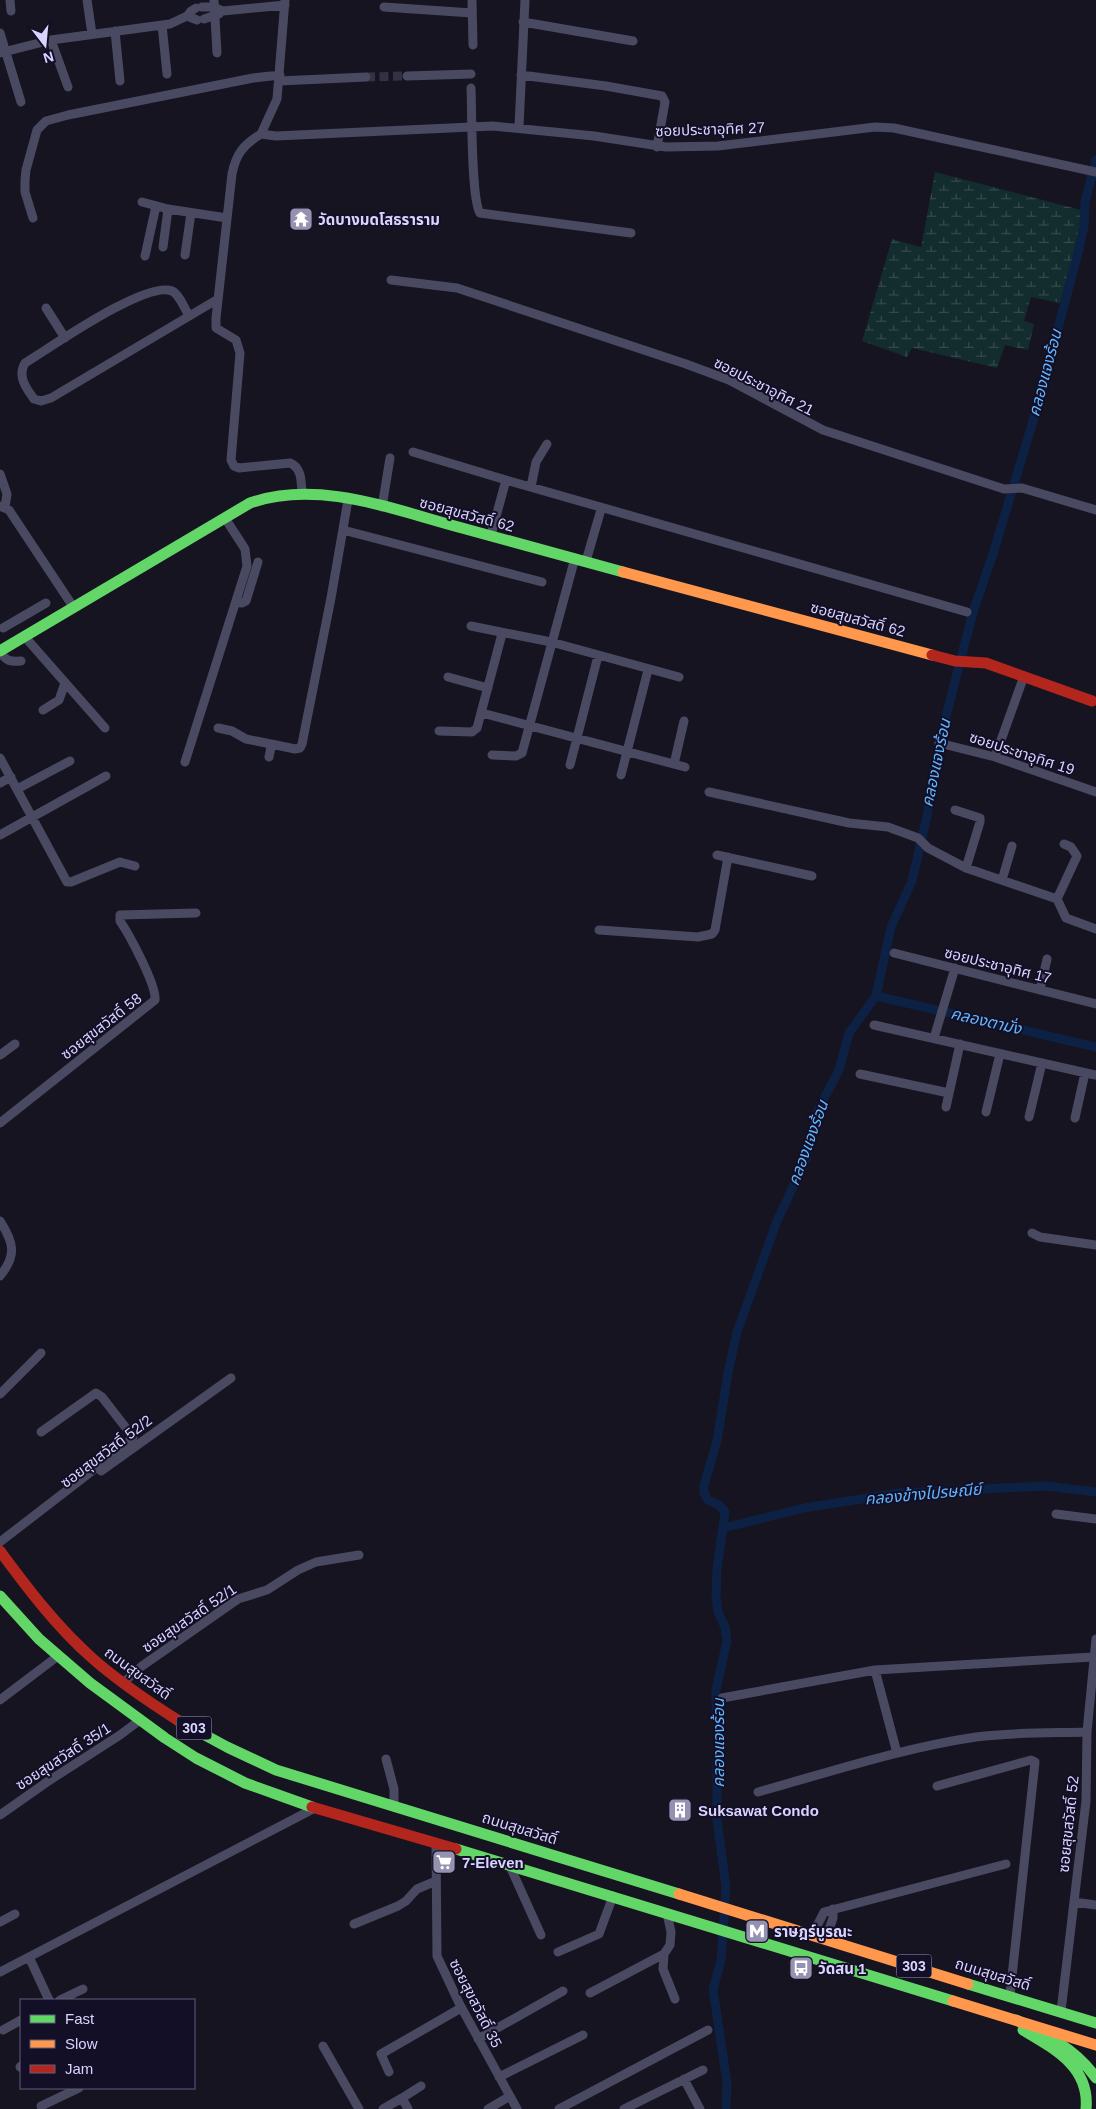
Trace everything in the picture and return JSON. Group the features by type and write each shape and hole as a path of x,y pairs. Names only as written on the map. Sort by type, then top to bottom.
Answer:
{"main road":[{"name":"ซอยสุขสวัสดิ์ 62","path":"0,652 263,497 282,493 302,493 382,507 955,661 986,663 1092,701"},
{"name":"ถนนสุขสวัสดิ์","path":"0,1550 66,1632 91,1657 145,1699 243,1755 300,1778 394,1805 1095,2022"},
{"name":"303","path":"0,1596 39,1638 90,1683 196,1758 246,1783 315,1808 509,1864 1096,2045"},
{"path":"436,1843 442,1820"},
{"path":"999,2016 1049,2045 1075,2068 1088,2091 1086,2109"},
{"path":"1016,2020 1074,2051 1084,2060 1096,2078"}],"street":[{"path":"10,0 11,11"},
{"path":"87,0 92,34"},
{"path":"472,0 473,45"},
{"path":"519,127 525,0"},
{"path":"187,16 191,10 199,8 216,9 285,3 277,99 261,134 241,148 235,158 216,328 236,340 240,353 231,460 234,466 239,468 290,463 296,466 300,473 302,493"},
{"path":"384,7 472,12"},
{"path":"2,52 51,40 162,25 187,16 200,19 216,9"},
{"path":"216,9 217,53"},
{"path":"523,22 633,41"},
{"path":"162,25 167,74"},
{"path":"115,31 120,81"},
{"path":"0,33 2,52 21,102"},
{"path":"51,40 68,87"},
{"path":"407,76 471,74"},
{"path":"521,75 597,84 662,96 665,102 657,147"},
{"path":"33,218 25,192 26,170 37,130 46,121 253,78 366,77"},
{"path":"471,88 477,205 480,212 631,233"},
{"name":"ซอยประชาอุทิศ 27","path":"261,134 276,136 473,127 519,127 594,136 657,147 718,146 862,128 884,128 1094,172"},
{"path":"142,202 168,209 227,218"},
{"path":"145,256 156,206"},
{"path":"163,247 168,209"},
{"path":"185,254 191,213"},
{"name":"ซอยประชาอุทิศ 21","path":"391,280 457,288 686,364 728,380 823,430 1004,490 1022,488 1096,510"},
{"path":"189,316 170,290 159,290 134,298 25,363 21,369 21,376 34,399 41,401 51,398 218,299"},
{"path":"46,308 65,338"},
{"path":"531,487 536,462 548,444"},
{"path":"412,452 967,612"},
{"path":"382,507 390,458"},
{"path":"0,474 8,494 2,506 9,510 74,608"},
{"path":"491,536 506,480"},
{"path":"218,728 232,731 246,738 295,749 300,748 348,500"},
{"path":"492,755 516,756 522,753 551,642 600,513"},
{"path":"185,762 247,566 248,558 245,549 225,518"},
{"path":"343,530 542,582"},
{"path":"236,602 242,603 246,601 258,562"},
{"path":"13,644 1,626 46,604"},
{"path":"470,626 502,634 551,642 679,677"},
{"path":"439,732 476,731 502,634"},
{"path":"25,637 105,728"},
{"path":"0,652 6,660 21,661"},
{"path":"570,765 598,656"},
{"path":"621,775 648,670"},
{"path":"995,757 1024,676"},
{"path":"448,677 488,688"},
{"path":"43,710 59,700 65,683"},
{"path":"482,712 685,767"},
{"path":"674,764 684,721"},
{"name":"ซอยประชาอุทิศ 19","path":"939,743 995,757 1096,792"},
{"path":"269,757 271,748 276,745"},
{"path":"0,758 68,882 120,862 135,866"},
{"path":"17,789 70,761"},
{"path":"0,835 106,776"},
{"path":"0,783 10,777"},
{"path":"708,792 849,823 888,827 918,838 928,848 966,868 1057,899 1066,918 1096,929"},
{"path":"955,810 980,818 966,868"},
{"path":"1057,899 1078,856 1071,847 1064,844"},
{"path":"1002,880 1012,846"},
{"path":"717,855 812,876"},
{"path":"599,930 698,937 712,934 715,930 728,857"},
{"name":"ซอยสุขสวัสดิ์ 58","path":"0,1123 155,1000 155,992 140,956 120,921 120,915 196,913"},
{"name":"ซอยประชาอุทิศ 17","path":"894,953 1096,1004"},
{"path":"1040,990 1047,960"},
{"path":"934,1038 955,968"},
{"path":"874,1025 1090,1074 1075,1118"},
{"path":"0,1055 15,1044"},
{"path":"946,1108 960,1044"},
{"path":"986,1112 1000,1054"},
{"path":"1029,1117 1042,1063"},
{"path":"860,1074 949,1093"},
{"path":"0,1221 12,1245 10,1259 0,1276"},
{"path":"1032,1233 1040,1237 1096,1245"},
{"path":"0,1394 41,1353"},
{"name":"ซอยสุขสวัสดิ์ 52/2","path":"0,1550 122,1456 230,1378"},
{"path":"0,1542 127,1444 132,1437 102,1397 96,1394 41,1432"},
{"path":"1056,1514 1096,1518"},
{"name":"ซอยสุขสวัสดิ์ 52/1","path":"123,1683 142,1666 238,1599 267,1590 298,1570 316,1562 359,1555"},
{"name":"ซอยสุขสวัสดิ์ 52","path":"1062,2011 1092,1753 1087,1732 1096,1639"},
{"path":"0,1700 58,1656"},
{"path":"722,1698 875,1670 1093,1657"},
{"path":"875,1670 897,1753"},
{"name":"ซอยสุขสวัสดิ์ 35/1","path":"0,1815 47,1782 120,1736 140,1720"},
{"path":"758,1792 897,1753 974,1738 999,1734 1087,1732"},
{"path":"386,1759 394,1789 394,1805"},
{"path":"937,1786 1030,1760 1035,1762 1010,1995"},
{"path":"1,1970 315,1808"},
{"name":"ซอยสุขสวัสดิ์ 35","path":"436,1843 437,1956 461,2008 517,2109"},
{"path":"509,1864 541,1935"},
{"path":"814,1934 824,1912 1006,1864"},
{"path":"354,1924 398,1906 406,1901 417,1889 436,1881"},
{"path":"558,1952 599,1934 612,1896"},
{"path":"1074,1902 1096,1905"},
{"path":"826,1938 833,1918 833,1909"},
{"path":"590,1993 664,1954 670,1945 671,1932 667,1913"},
{"path":"0,1922 16,1914"},
{"path":"664,1954 663,1969 675,1999"},
{"path":"29,1957 49,1999"},
{"path":"62,1999 82,1989"},
{"path":"478,2039 563,1991"},
{"path":"390,2072 381,2054 461,2008"},
{"path":"2,2030 20,2021"},
{"path":"559,2109 708,2030"},
{"path":"500,2077 583,2035"},
{"path":"323,2046 359,2109"},
{"path":"624,2109 703,2070"},
{"path":"684,2079 700,2109"},
{"path":"383,2109 421,2086"},
{"path":"41,2106 77,2089"},
{"path":"488,2109 510,2096"},
{"path":"402,2098 408,2109"}],"green space":[{"path":"935,172 1081,210 1082,231 1080,244 1060,303 1031,297 1024,321 1034,324 1028,350 1005,345 997,368 912,348 907,357 862,341 892,239 921,247"}],"waterway":[{"name":"คลองแจงร้อน","path":"726,2109 727,2083 713,1989 721,1961 726,1887 717,1820 717,1762 720,1727 716,1706 716,1690 727,1641 725,1627 718,1612 716,1596 717,1569 725,1512 719,1505 708,1500 704,1493 704,1485 717,1441 737,1332 777,1221 806,1159 817,1112 839,1070 849,1033 876,996 891,927 912,881 927,816 939,743 973,612 993,554 1036,411 1079,249 1084,227 1085,202 1096,160"},
{"name":"คลองตามั่ง","path":"876,996 1096,1047"},
{"name":"คลองข้างไปรษณีย์","path":"723,1528 804,1508 900,1493 1046,1486 1096,1492"}],"tunnel":[{"path":"366,77 407,76"}],"traffic: fast":[{"path":"0,651 250,503 276,496 303,494 356,500 623,572"},
{"path":"0,1596 39,1639 90,1683 165,1738 196,1758 245,1783 312,1807"},
{"path":"179,1721 227,1747 276,1770 679,1894"},
{"path":"456,1849 953,2001"},
{"path":"968,1984 1096,2023"},
{"path":"1016,2020 1050,2037 1070,2051 1096,2078"},
{"path":"1023,2030 1058,2052 1076,2071 1086,2094 1086,2109"}],"traffic: slow":[{"path":"623,572 932,655"},
{"path":"679,1894 968,1984"},
{"path":"953,2001 1096,2045"}],"traffic: jam":[{"path":"932,655 955,661 986,663 1092,701"},
{"path":"0,1551 43,1607 79,1646 123,1683 179,1721"},
{"path":"312,1807 456,1849"}],"place":[{"name":"วัดบางมดโสธราราม","path":"301,219"},
{"name":"Suksawat Condo","path":"680,1810"},
{"name":"7-Eleven","path":"444,1862"},
{"name":"ราษฎร์บูรณะ","path":"757,1931"},
{"name":"วัดสน 1","path":"801,1968"}]}
